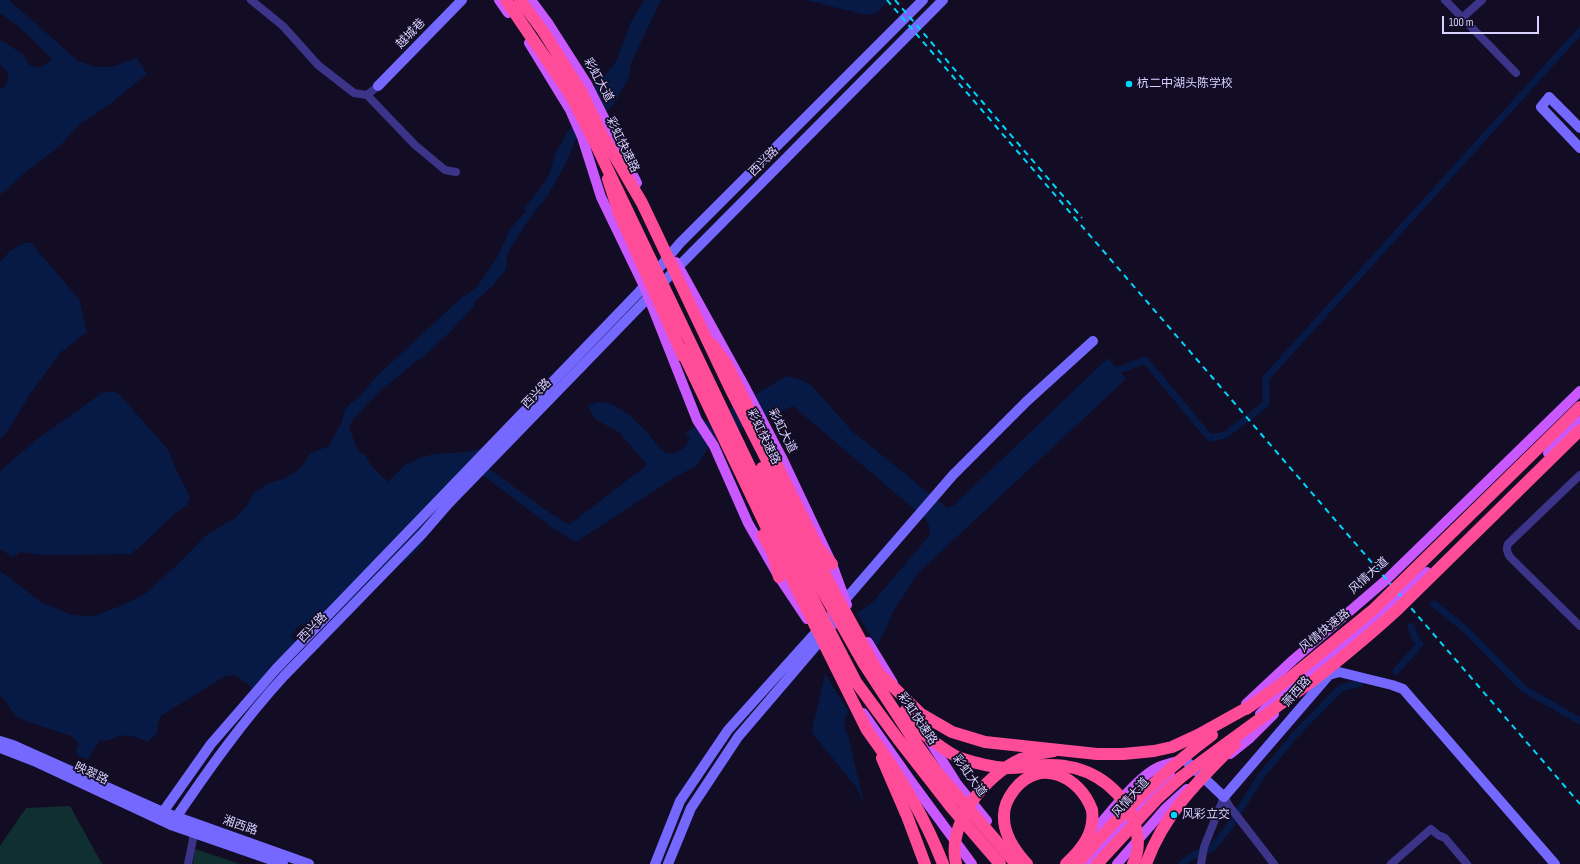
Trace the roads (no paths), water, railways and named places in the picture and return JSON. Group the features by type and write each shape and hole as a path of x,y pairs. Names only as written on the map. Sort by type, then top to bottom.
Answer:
{"highway":[{"name":"彩虹快速路","path":"506,0 570,94 600,142 834,611 864,664 915,742 966,807 1016,864"},
{"name":"彩虹快速路","path":"520,0 543,31 582,93 600,142 812,597 856,682 942,795 1000,864"},
{"path":"600,142 642,203 730,388 832,588 878,672 913,724 958,757 994,767 1014,768 1049,765 1073,768 1089,772 1101,778 1120,797 1135,823 1137,850 1133,864"},
{"path":"600,142 619,212 681,349 772,539 887,768 925,864"},
{"path":"707,337 726,363 817,546 832,564"},
{"path":"681,349 700,406 773,554 779,577"},
{"name":"风情快速路","path":"1077,864 1105,832 1154,782 1200,744 1296,673 1373,610 1580,407"},
{"path":"1097,864 1158,798 1180,778 1316,678 1399,608 1580,430"},
{"path":"878,672 921,714 952,732 985,742 1061,751 1097,754 1123,754 1154,751 1172,747 1198,735 1252,705"},
{"path":"1146,864 1160,833 1170,816 1199,780 1241,738 1304,691 1316,678"},
{"path":"867,730 886,755 924,822 943,864"},
{"path":"956,864 955,857 958,831 974,798 988,782 1003,769 1021,759 1042,753 1061,751"},
{"path":"1027,864 1016,850 1007,834 1004,815 1005,805 1009,796 1020,783 1026,778 1042,773 1060,775 1069,779 1084,793 1092,810 1093,822 1089,837 1081,849 1066,864"}],"main road":[{"name":"越城巷","path":"378,86 462,0"},
{"path":"499,0 525,37 570,110 582,137 601,197 644,286 696,420 714,446 748,523 779,577 818,636 858,705 913,784 972,864"},
{"name":"彩虹大道","path":"531,0 548,23 587,84 678,267 765,425 832,564 847,606 878,659 957,784 1023,864"},
{"name":"西兴路","path":"160,815 211,744 276,669 420,521 441,496 644,286 671,253 923,0"},
{"name":"西兴路","path":"174,821 229,741 262,700 423,533 449,503 678,267 943,0"},
{"path":"1580,128 1549,97 1541,107 1580,148"},
{"path":"655,864 680,801 728,730 847,606 936,494 958,470 1027,401 1093,341"},
{"name":"风情大道","path":"1090,864 1122,827 1185,760 1293,660 1386,580 1580,391"},
{"path":"1117,864 1166,809 1201,775 1250,738 1355,635 1418,581 1580,421"},
{"path":"1533,469 1578,438"},
{"path":"668,864 691,808 738,737 818,636"},
{"name":"萧西路","path":"1224,797 1329,675 1339,672 1403,688 1555,864"},
{"name":"映翠路","path":"0,741 13,745 160,815"},
{"name":"映翠路","path":"0,748 174,821"},
{"path":"1066,864 1135,785 1152,770 1166,764 1185,760 1224,797"},
{"name":"湘西路","path":"174,821 309,864"},
{"path":"1096,830 1122,827"},
{"name":"湘西路","path":"195,828 283,864"}],"street":[{"path":"251,0 283,26 318,65 354,93 367,95 415,145 445,170 456,172"},
{"path":"1445,0 1516,73"},
{"path":"1462,18 1482,0"},
{"path":"367,95 378,86"},
{"path":"1580,475 1508,544 1507,547 1507,552 1510,557 1580,626"},
{"path":"1224,797 1274,864"},
{"path":"1201,862 1204,847 1224,797"},
{"path":"188,864 195,828"},
{"path":"1391,864 1431,829 1444,838 1467,864"}],"water":[{"path":"0,0 9,0 78,61 96,67 111,67 137,58 147,74 111,103 80,124 60,146 28,170 0,195 0,89 7,83 8,74 0,64 0,40 23,54 30,66 40,68 52,59 22,29 0,13"},
{"path":"644,0 661,0 631,63 629,77 614,104 575,141 566,163 548,195 527,222 509,251 506,261 506,269 493,286 476,300 473,307 450,332 423,357 380,391 353,419 349,427 358,451 365,455 373,468 388,482 405,465 420,458 433,454 467,452 484,448 487,467 547,511 569,525 647,465 620,433 595,419 588,406 601,402 616,407 635,420 661,449 665,452 673,453 680,451 686,446 690,439 685,434 696,426 743,403 787,376 802,380 812,386 852,431 947,508 953,506 1108,358 1126,379 918,573 894,610 845,718 845,727 865,807 856,787 813,734 812,730 825,675 849,619 873,602 928,537 930,530 927,520 793,406 720,438 709,446 696,466 677,476 576,542 554,529 479,472 457,483 436,497 425,508 428,533 419,548 405,561 391,570 331,628 321,624 311,628 305,624 298,626 291,637 300,647 301,653 298,657 289,657 267,681 270,687 264,697 235,675 225,676 161,716 157,725 158,732 148,742 128,736 100,740 88,759 78,756 76,751 79,744 71,736 16,716 0,694 0,571 41,602 72,615 94,616 123,605 145,594 180,562 205,536 237,517 248,504 253,494 268,483 284,479 302,467 310,454 328,447 342,422 344,411 351,403 358,398 378,375 461,298 477,287 498,256 510,229 526,211 524,208 549,175 555,154 597,81 607,73 617,60 631,22"},
{"path":"806,0 889,0 876,13 866,15"},
{"path":"24,243 31,243 79,299 87,332 60,353 30,394 11,426 0,440 0,262 10,251"},
{"path":"114,391 120,395 169,451 173,463 190,497 187,505 172,516 140,547 130,554 42,555 20,552 13,557 0,549 0,471 36,440 102,393"}],"waterway":[{"path":"1111,373 1145,360 1210,438 1225,435 1266,404 1266,378 1580,31"},
{"path":"1434,604 1465,629 1524,689 1580,721"},
{"path":"1396,671 1420,644 1415,638 1411,626"},
{"path":"1182,864 1192,856 1212,848 1227,830 1262,775 1294,736 1341,688 1360,683"}],"railway":[{"path":"887,0 1580,804"},
{"path":"895,0 1082,218"}],"place":[{"name":"杭二中湖头陈学校","path":"1129,84"},
{"name":"风彩立交","path":"1174,815"}]}
